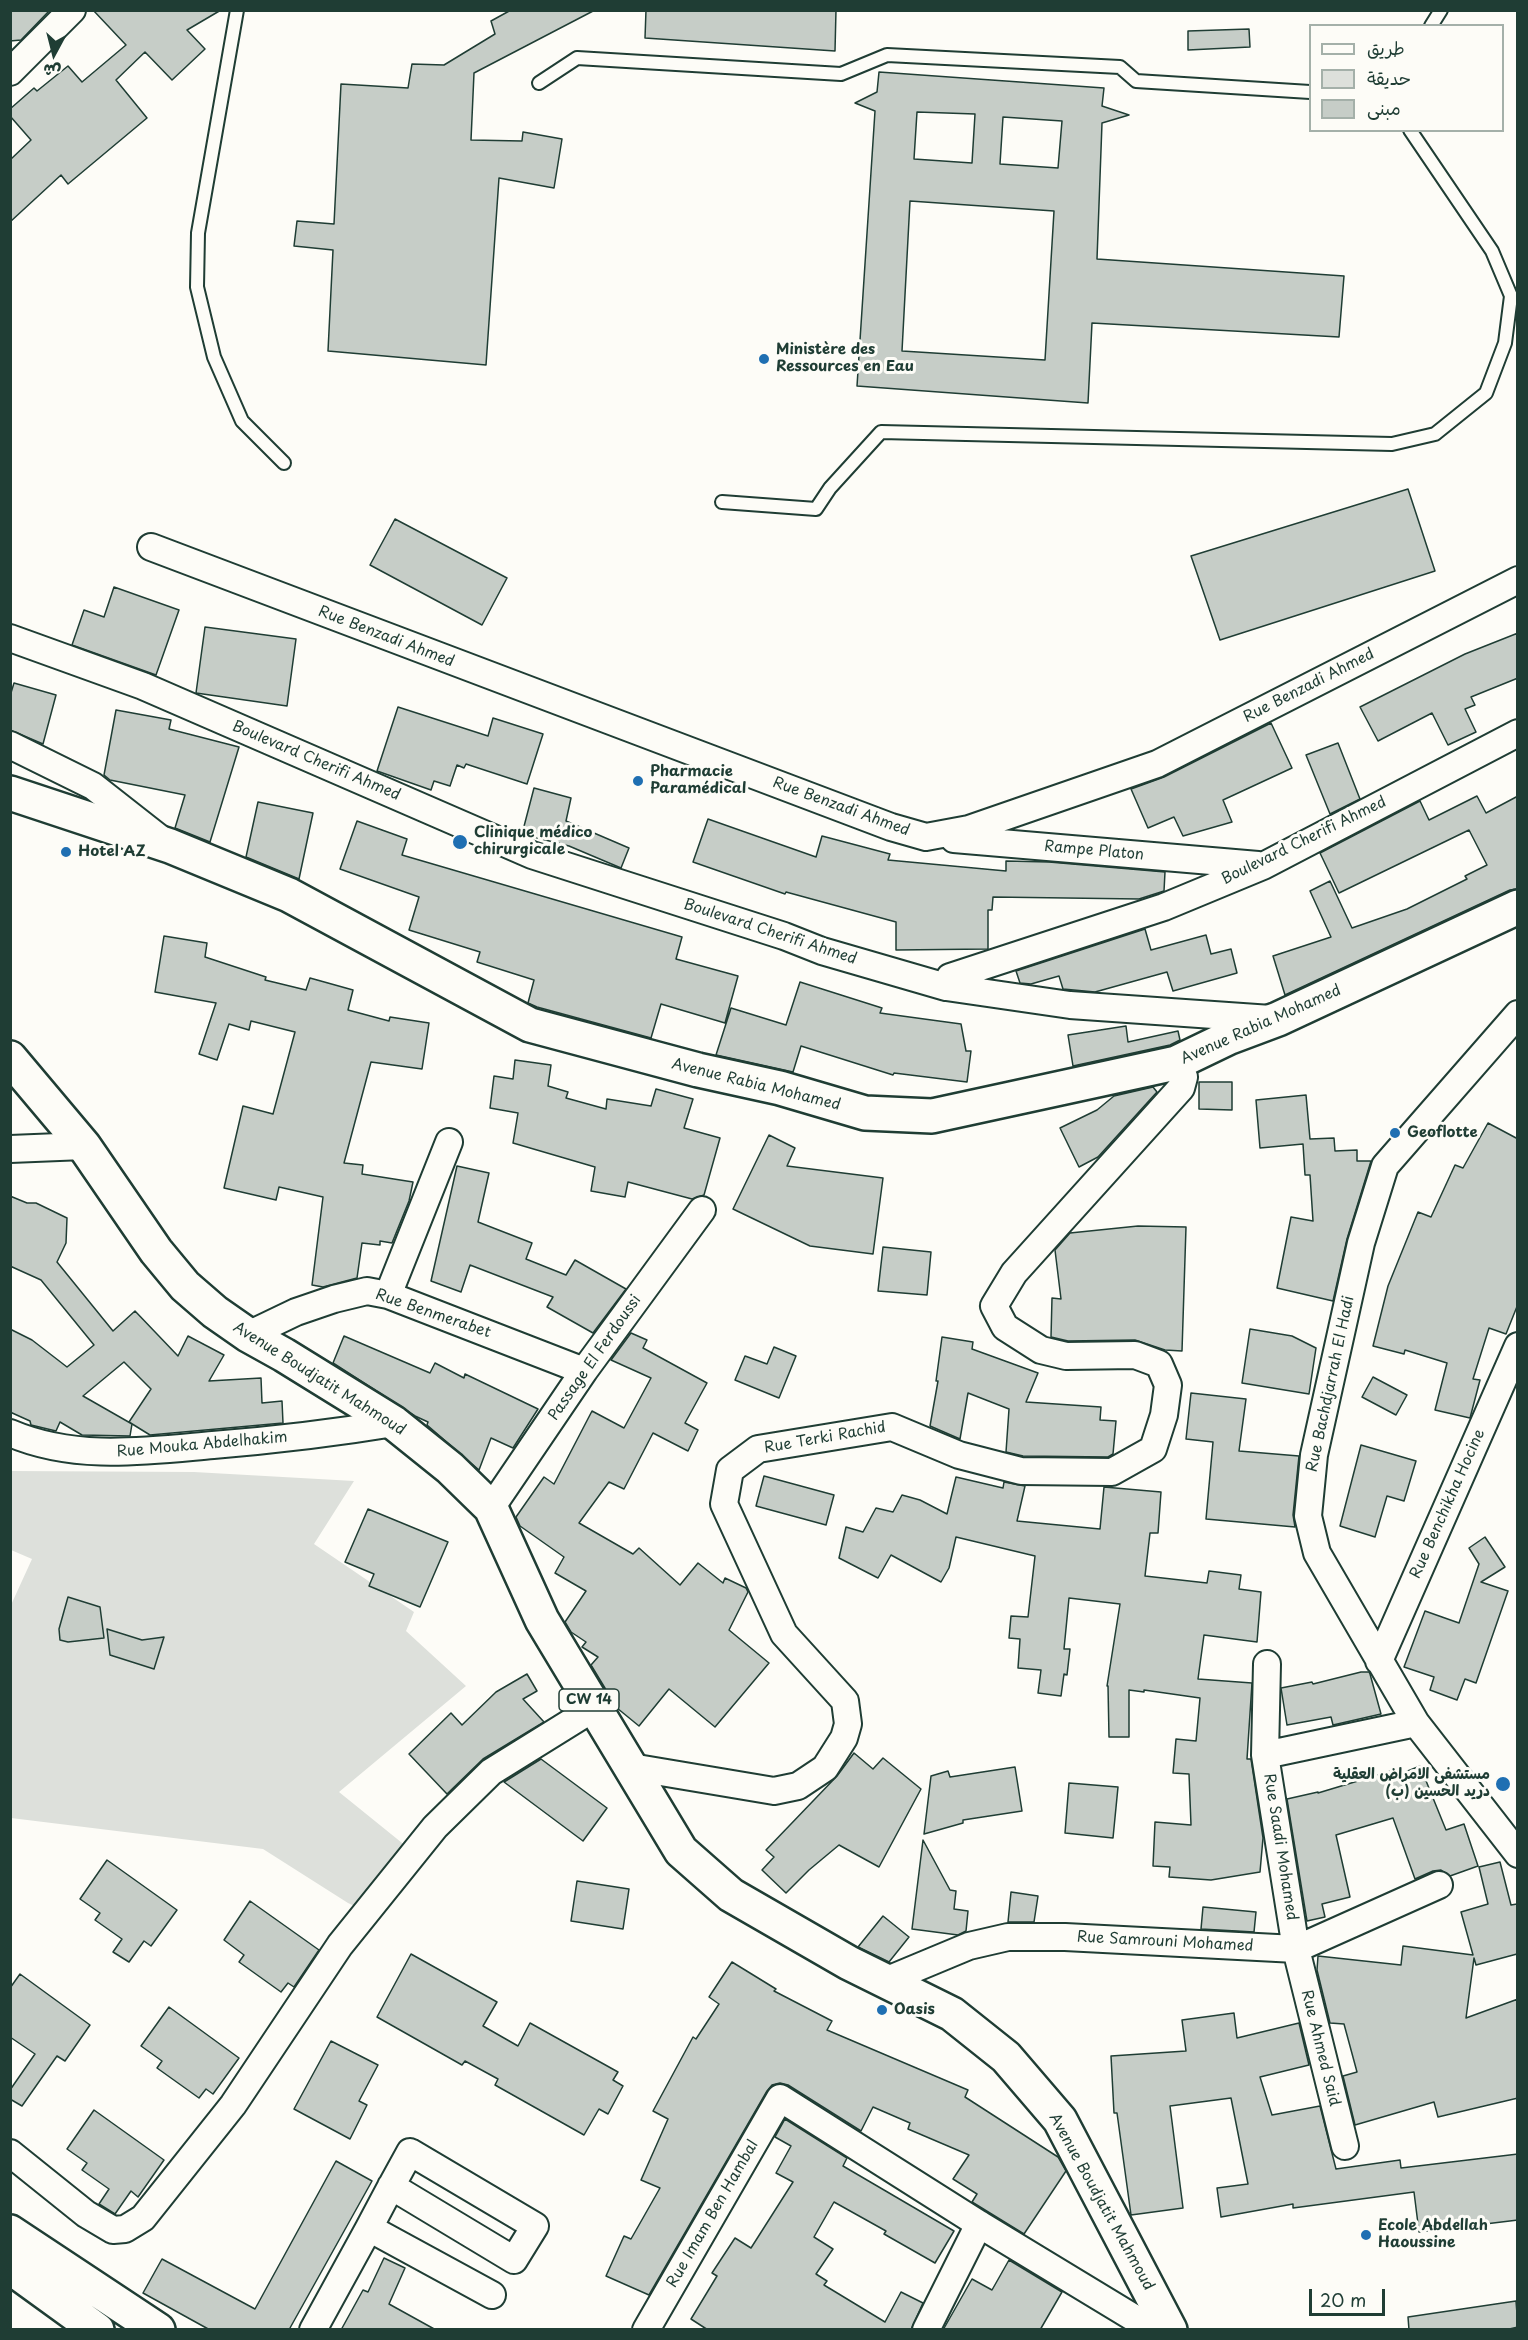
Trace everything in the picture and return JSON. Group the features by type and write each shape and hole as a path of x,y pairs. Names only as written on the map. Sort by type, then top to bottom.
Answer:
{"main road":[{"name":"Avenue Rabia Mohamed","path":"10,793 170,846 289,895 530,1025 699,1070 780,1088 864,1113 932,1116 1176,1064 1230,1037 1278,1019 1518,907"},
{"name":"Avenue Boudjatit Mahmoud","path":"10,1058 84,1146 156,1251 178,1279 215,1312 248,1335 285,1355 394,1424 450,1468 491,1508 542,1620 681,1851 731,1895 849,1964 952,2014 1006,2057 1060,2120 1170,2330"},
{"path":"14,2251 97,2330"},
{"path":"14,2251 158,2330"}],"street":[{"path":"10,72 72,10"},
{"name":"Rue Benzadi Ahmed","path":"151,547 891,827 926,837 969,829 1156,764 1518,580"},
{"name":"Boulevard Cherifi Ahmed","path":"10,638 143,686 532,855 784,936 822,951 946,987 950,977 1164,907 1263,866 1518,733"},
{"path":"10,745 93,786 170,846"},
{"name":"Rampe Platon","path":"926,837 1263,866"},
{"path":"946,987 1070,1005 1278,1019"},
{"name":"Rue Bachdjarrah El Hadi","path":"1518,1014 1385,1166 1361,1243 1314,1455 1308,1516 1317,1553 1416,1723 1518,1854"},
{"name":"Rue Terki Rachid","path":"631,1767 774,1791 798,1786 825,1768 844,1738 848,1724 845,1701 784,1634 724,1504 730,1470 758,1449 892,1427 959,1455 1021,1471 1112,1472 1154,1449 1164,1415 1168,1385 1159,1364 1135,1355 1066,1356 1041,1350 1005,1327 994,1306 1014,1273 1181,1088 1184,1077 1176,1064"},
{"path":"388,1295 449,1142"},
{"path":"10,1149 84,1146"},
{"name":"Passage El Ferdoussi","path":"491,1508 584,1371 702,1210"},
{"name":"Rue Benmerabet","path":"248,1335 296,1312 367,1291 388,1295 584,1371"},
{"name":"Rue Benchikha Hocine","path":"1379,1661 1518,1346"},
{"name":"Rue Mouka Abdelhakim","path":"10,1433 67,1450 107,1453 307,1437 394,1424"},
{"path":"1265,1755 1267,1664"},
{"path":"10,2153 86,2214 112,2230 125,2229 143,2218 233,2104 340,1945 435,1827 491,1772 594,1708"},
{"name":"Rue Saadi Mohamed","path":"1296,1949 1265,1755 1416,1723"},
{"name":"Rue Samrouni Mohamed","path":"885,1981 969,1946 1008,1937 1065,1937 1296,1949 1439,1885"},
{"name":"Rue Ahmed Said","path":"1296,1949 1345,2146"},
{"name":"Rue Imam Ben Hambal","path":"646,2330 780,2098 979,2224"},
{"path":"313,2330 391,2186 410,2152 535,2226 514,2260 391,2186"},
{"path":"926,2330 979,2224 1154,2330"},
{"path":"369,2228 492,2295"}],"lane":[{"path":"237,10 198,234 197,287 214,357 242,421 284,463"},
{"path":"1432,24 1441,10"},
{"path":"539,83 578,58 842,74 887,55 1120,68 1136,81 1309,92"},
{"path":"722,502 816,509 830,488 881,432 1392,444 1434,434 1486,393 1505,343 1511,296 1492,251 1411,132"}],"green space":[{"path":"11,1471 194,1472 354,1481 314,1544 414,1612 406,1631 466,1686 339,1792 412,1851 365,1911 348,1903 263,1849 11,1818 11,1605 32,1559 11,1550"}],"building":[{"path":"10,10 50,10 21,40 10,41"},
{"path":"93,10 221,10 187,30 205,49 172,80 145,52 116,80 147,118 68,184 61,175 10,222 10,160 31,140 10,116 10,109 34,88 37,91 68,66 82,82 126,45"},
{"path":"511,10 595,10 474,73 471,140 522,141 523,132 562,139 554,188 499,178 486,365 328,351 333,250 294,246 297,221 334,224 341,84 408,88 412,64 444,65 495,34 491,21"},
{"path":"646,10 836,10 835,51 645,38"},
{"path":"1249,29 1250,47 1188,50 1188,31"},
{"path":"879,72 1104,88 1102,106 1129,115 1102,123 1097,259 1344,276 1339,337 1092,323 1088,403 857,386 875,111 855,103 877,92","holes":["917,112 975,114 972,163 914,159","1003,117 1062,121 1058,168 1000,164","910,201 1054,211 1045,360 902,351"]},
{"path":"1408,489 1435,571 1220,640 1191,556"},
{"path":"395,519 507,578 482,625 370,565"},
{"path":"114,587 179,610 156,675 72,645 84,610 104,617"},
{"path":"205,627 296,639 287,706 196,693"},
{"path":"1518,633 1518,678 1471,697 1475,705 1465,709 1476,732 1448,745 1432,713 1378,741 1360,707 1465,654"},
{"path":"14,683 56,695 43,744 10,730 10,696"},
{"path":"398,707 488,736 493,718 543,734 527,784 466,764 464,768 457,765 450,786 434,781 431,790 377,771"},
{"path":"116,710 171,720 169,729 239,747 210,842 175,828 185,795 110,780 104,775"},
{"path":"1271,723 1292,768 1223,800 1232,822 1183,836 1174,817 1148,828 1131,789 1164,777"},
{"path":"1338,743 1360,799 1330,814 1306,755"},
{"path":"534,788 571,798 566,821 629,848 621,868 569,846 522,834"},
{"path":"1477,796 1486,813 1518,796 1518,889 1510,890 1285,995 1273,956 1331,937 1310,891 1330,881 1352,928 1407,909 1467,879 1465,876 1487,865 1469,830 1339,893 1320,853 1420,801 1429,820"},
{"path":"258,802 313,813 299,879 246,857"},
{"path":"708,819 816,857 822,836 890,854 888,860 1006,871 1006,861 1049,862 1165,872 1164,891 1139,899 993,897 992,910 988,910 988,949 896,950 896,922 786,892 785,894 693,862"},
{"path":"357,821 407,839 402,855 682,937 676,959 738,976 725,1023 661,1004 651,1038 528,1003 534,980 477,962 480,952 409,930 419,897 340,869"},
{"path":"1145,929 1151,950 1206,935 1211,954 1231,949 1237,973 1173,991 1167,972 1095,992 1063,989 1059,976 1031,984 1020,983 1016,971"},
{"path":"164,936 207,943 205,957 266,977 265,980 306,990 310,978 353,990 348,1010 389,1021 390,1017 429,1023 422,1069 371,1062 344,1163 363,1165 362,1174 413,1182 409,1201 392,1243 380,1241 380,1245 362,1243 357,1278 323,1287 312,1285 323,1197 279,1187 276,1200 224,1188 243,1106 273,1114 295,1032 251,1021 249,1030 229,1024 217,1060 199,1054 216,1003 155,992"},
{"path":"800,982 882,1008 880,1013 961,1024 966,1051 971,1051 967,1082 894,1073 893,1075 801,1046 793,1072 716,1055 731,1008 786,1025"},
{"path":"1126,1026 1128,1042 1178,1031 1180,1040 1170,1045 1073,1066 1068,1035"},
{"path":"515,1060 551,1065 548,1086 568,1092 566,1098 606,1109 607,1099 651,1106 656,1089 693,1099 684,1128 720,1138 704,1195 692,1199 628,1182 625,1197 591,1191 595,1167 513,1143 518,1113 490,1108 494,1076 513,1079"},
{"path":"1199,1082 1232,1082 1232,1110 1199,1109"},
{"path":"1153,1087 1157,1092 1098,1157 1079,1167 1060,1128 1097,1110 1114,1096"},
{"path":"1306,1095 1310,1139 1334,1138 1335,1151 1357,1150 1357,1161 1371,1161 1347,1239 1333,1301 1277,1288 1291,1217 1313,1221 1310,1175 1305,1175 1303,1144 1260,1148 1256,1100"},
{"path":"1488,1123 1518,1139 1518,1304 1506,1334 1489,1328 1473,1379 1480,1380 1470,1418 1435,1410 1447,1363 1405,1350 1404,1354 1373,1346 1388,1286 1418,1212 1431,1217 1455,1165 1463,1168"},
{"path":"769,1135 795,1148 787,1166 883,1178 873,1254 810,1246 733,1209"},
{"path":"457,1166 489,1173 478,1222 532,1243 526,1259 566,1275 575,1260 626,1289 593,1333 547,1307 553,1297 470,1265 461,1292 431,1281"},
{"path":"10,1196 27,1203 36,1203 67,1218 66,1243 57,1262 113,1331 135,1311 178,1356 188,1336 224,1355 209,1381 261,1378 262,1403 282,1401 283,1423 150,1435 129,1422 151,1389 124,1362 83,1396 132,1424 130,1436 82,1435 60,1422 56,1431 31,1425 30,1421 10,1412 10,1329 32,1340 67,1367 94,1345 41,1280 10,1266"},
{"path":"1138,1226 1186,1227 1182,1351 1165,1350 1135,1340 1068,1341 1051,1337 1052,1298 1061,1299 1055,1250 1070,1233"},
{"path":"883,1247 931,1252 927,1295 878,1291"},
{"path":"1250,1329 1292,1336 1316,1348 1309,1394 1242,1383"},
{"path":"631,1333 647,1340 643,1348 707,1383 685,1423 698,1430 688,1451 653,1433 624,1489 609,1482 579,1523 633,1554 639,1548 680,1585 698,1563 723,1583 725,1578 746,1588 748,1592 729,1630 769,1663 715,1727 669,1689 639,1726 617,1708 591,1665 598,1657 582,1647 586,1642 571,1632 565,1622 586,1591 555,1573 564,1557 520,1526 516,1517 544,1477 554,1484 592,1411 624,1428 651,1378 611,1360"},
{"path":"344,1336 430,1373 435,1363 464,1378 465,1374 538,1409 513,1448 491,1438 479,1470 427,1425 428,1422 333,1363"},
{"path":"942,1337 973,1342 972,1349 1038,1373 1026,1402 1101,1407 1100,1420 1116,1421 1113,1454 1108,1457 1023,1456 1006,1452 1009,1409 968,1393 960,1439 930,1426 938,1381 936,1381"},
{"path":"774,1347 796,1356 779,1398 735,1380 745,1356 767,1364"},
{"path":"1373,1377 1407,1395 1396,1415 1362,1397"},
{"path":"1191,1393 1246,1399 1239,1451 1299,1456 1293,1515 1295,1527 1206,1519 1213,1442 1186,1439"},
{"path":"1361,1445 1416,1461 1404,1501 1387,1496 1375,1537 1340,1526"},
{"path":"764,1476 834,1495 826,1525 756,1506"},
{"path":"956,1477 1003,1488 1004,1482 1025,1486 1017,1521 1100,1529 1104,1487 1161,1492 1158,1533 1150,1533 1145,1576 1207,1583 1209,1571 1241,1575 1239,1589 1261,1592 1257,1642 1204,1635 1198,1679 1252,1683 1247,1759 1251,1759 1263,1838 1260,1872 1211,1880 1169,1877 1170,1867 1153,1866 1155,1822 1191,1825 1189,1774 1173,1773 1176,1739 1196,1741 1200,1698 1129,1690 1129,1737 1109,1737 1107,1686 1120,1604 1069,1598 1064,1649 1070,1649 1067,1675 1064,1674 1061,1696 1038,1693 1041,1670 1018,1668 1020,1639 1009,1638 1011,1616 1028,1617 1035,1556 956,1537 949,1568 941,1582 891,1555 878,1578 839,1558 846,1527 863,1532 876,1508 893,1512 902,1495 920,1500 947,1514"},
{"path":"368,1509 448,1542 420,1607 369,1586 374,1574 345,1562"},
{"path":"1485,1537 1505,1567 1481,1582 1508,1591 1476,1683 1465,1679 1457,1700 1430,1690 1434,1677 1404,1667 1425,1611 1459,1623 1479,1564 1469,1548"},
{"path":"68,1597 100,1607 104,1638 68,1642 60,1640 59,1629"},
{"path":"107,1629 142,1640 164,1637 154,1669 110,1655"},
{"path":"1361,1672 1370,1674 1381,1714 1333,1725 1331,1717 1287,1725 1281,1688 1312,1682 1313,1684"},
{"path":"527,1674 537,1691 523,1699 544,1722 483,1759 447,1794 409,1754 451,1713 462,1725 496,1692"},
{"path":"854,1753 873,1769 883,1758 921,1789 879,1867 839,1845 786,1893 762,1870 774,1857 766,1850 837,1776"},
{"path":"541,1759 607,1808 583,1841 504,1782"},
{"path":"1420,1766 1446,1830 1464,1824 1478,1866 1450,1876 1441,1870 1433,1871 1415,1879 1393,1818 1336,1835 1350,1897 1322,1904 1325,1917 1307,1921 1287,1799 1318,1793 1391,1771 1393,1777"},
{"path":"1015,1767 1022,1811 963,1820 963,1823 924,1834 931,1776 948,1771 950,1777"},
{"path":"1069,1783 1118,1787 1113,1838 1065,1833"},
{"path":"923,1840 950,1890 956,1891 954,1909 968,1911 966,1931 958,1935 912,1929"},
{"path":"107,1860 177,1910 151,1946 144,1941 129,1962 113,1952 122,1939 95,1920 100,1913 80,1899"},
{"path":"1500,1862 1511,1905 1517,1904 1517,1954 1476,1965 1474,1958 1466,2018 1518,1999 1518,2098 1438,2117 1434,2102 1355,2125 1343,2076 1357,2072 1344,2024 1330,2023 1317,1970 1318,1956 1401,1965 1403,1946 1473,1955 1461,1912 1488,1904 1479,1867"},
{"path":"577,1881 629,1889 623,1929 571,1921"},
{"path":"1011,1892 1038,1896 1034,1922 1008,1922"},
{"path":"250,1901 319,1950 294,1987 288,1983 281,1992 239,1962 244,1955 224,1940"},
{"path":"1203,1907 1256,1912 1254,1932 1201,1929"},
{"path":"883,1916 909,1937 889,1962 858,1947"},
{"path":"411,1954 497,2002 483,2026 518,2046 530,2023 618,2072 613,2080 623,2086 608,2114 599,2109 584,2135 495,2085 498,2079 465,2061 462,2065 377,2017"},
{"path":"732,1962 776,1989 774,1991 832,2021 827,2030 968,2090 965,2097 1058,2157 1066,2171 1024,2234 972,2202 977,2194 953,2179 969,2155 908,2129 910,2123 873,2107 861,2131 788,2085 780,2083 772,2085 767,2091 649,2295 606,2276 624,2236 631,2239 660,2188 641,2180 668,2119 653,2111 693,2037 696,2039 719,2004 709,1997"},
{"path":"20,1974 90,2025 65,2061 57,2056 22,2106 10,2099 10,2090 35,2054 10,2037 10,1988"},
{"path":"169,2007 239,2058 213,2094 206,2089 199,2098 157,2068 162,2061 141,2046"},
{"path":"1234,2013 1237,2038 1299,2023 1309,2065 1260,2077 1272,2115 1320,2106 1336,2169 1400,2160 1401,2168 1518,2154 1518,2220 1419,2232 1414,2192 1293,2208 1293,2204 1221,2217 1217,2188 1248,2184 1231,2098 1170,2106 1183,2208 1131,2215 1117,2113 1114,2113 1111,2056 1186,2051 1182,2020"},
{"path":"331,2041 378,2065 359,2101 367,2105 350,2139 294,2109"},
{"path":"94,2110 164,2160 138,2197 131,2191 115,2214 99,2204 109,2189 82,2170 87,2163 67,2149"},
{"path":"785,2119 847,2158 843,2166 954,2231 935,2263 884,2234 886,2231 834,2202 814,2237 833,2249 816,2274 827,2281 824,2285 885,2322 901,2292 923,2303 911,2330 708,2330 691,2319 717,2276 712,2273 735,2238 751,2248 793,2182 776,2173 791,2146 775,2137"},
{"path":"336,2161 372,2181 290,2328 292,2330 210,2330 143,2293 162,2259 255,2309"},
{"path":"384,2258 405,2268 389,2304 436,2330 341,2330 363,2290 368,2292"},
{"path":"1009,2260 1062,2292 1040,2330 943,2330 972,2279 992,2290"},
{"path":"1516,2301 1518,2327 1505,2330 1409,2330 1408,2317"}],"place":[{"name":"Ministère des Ressources en Eau","path":"764,359"},
{"name":"Pharmacie Paramédical","path":"638,781"},
{"name":"Clinique médico chirurgicale","path":"460,842"},
{"name":"Hotel AZ","path":"66,852"},
{"name":"Geoflotte","path":"1395,1133"},
{"name":"مستشفى الامراض العقلية دريد الحسين (ب)","path":"1503,1784"},
{"name":"Oasis","path":"882,2010"},
{"name":"Ecole Abdellah Haoussine","path":"1366,2235"}]}
